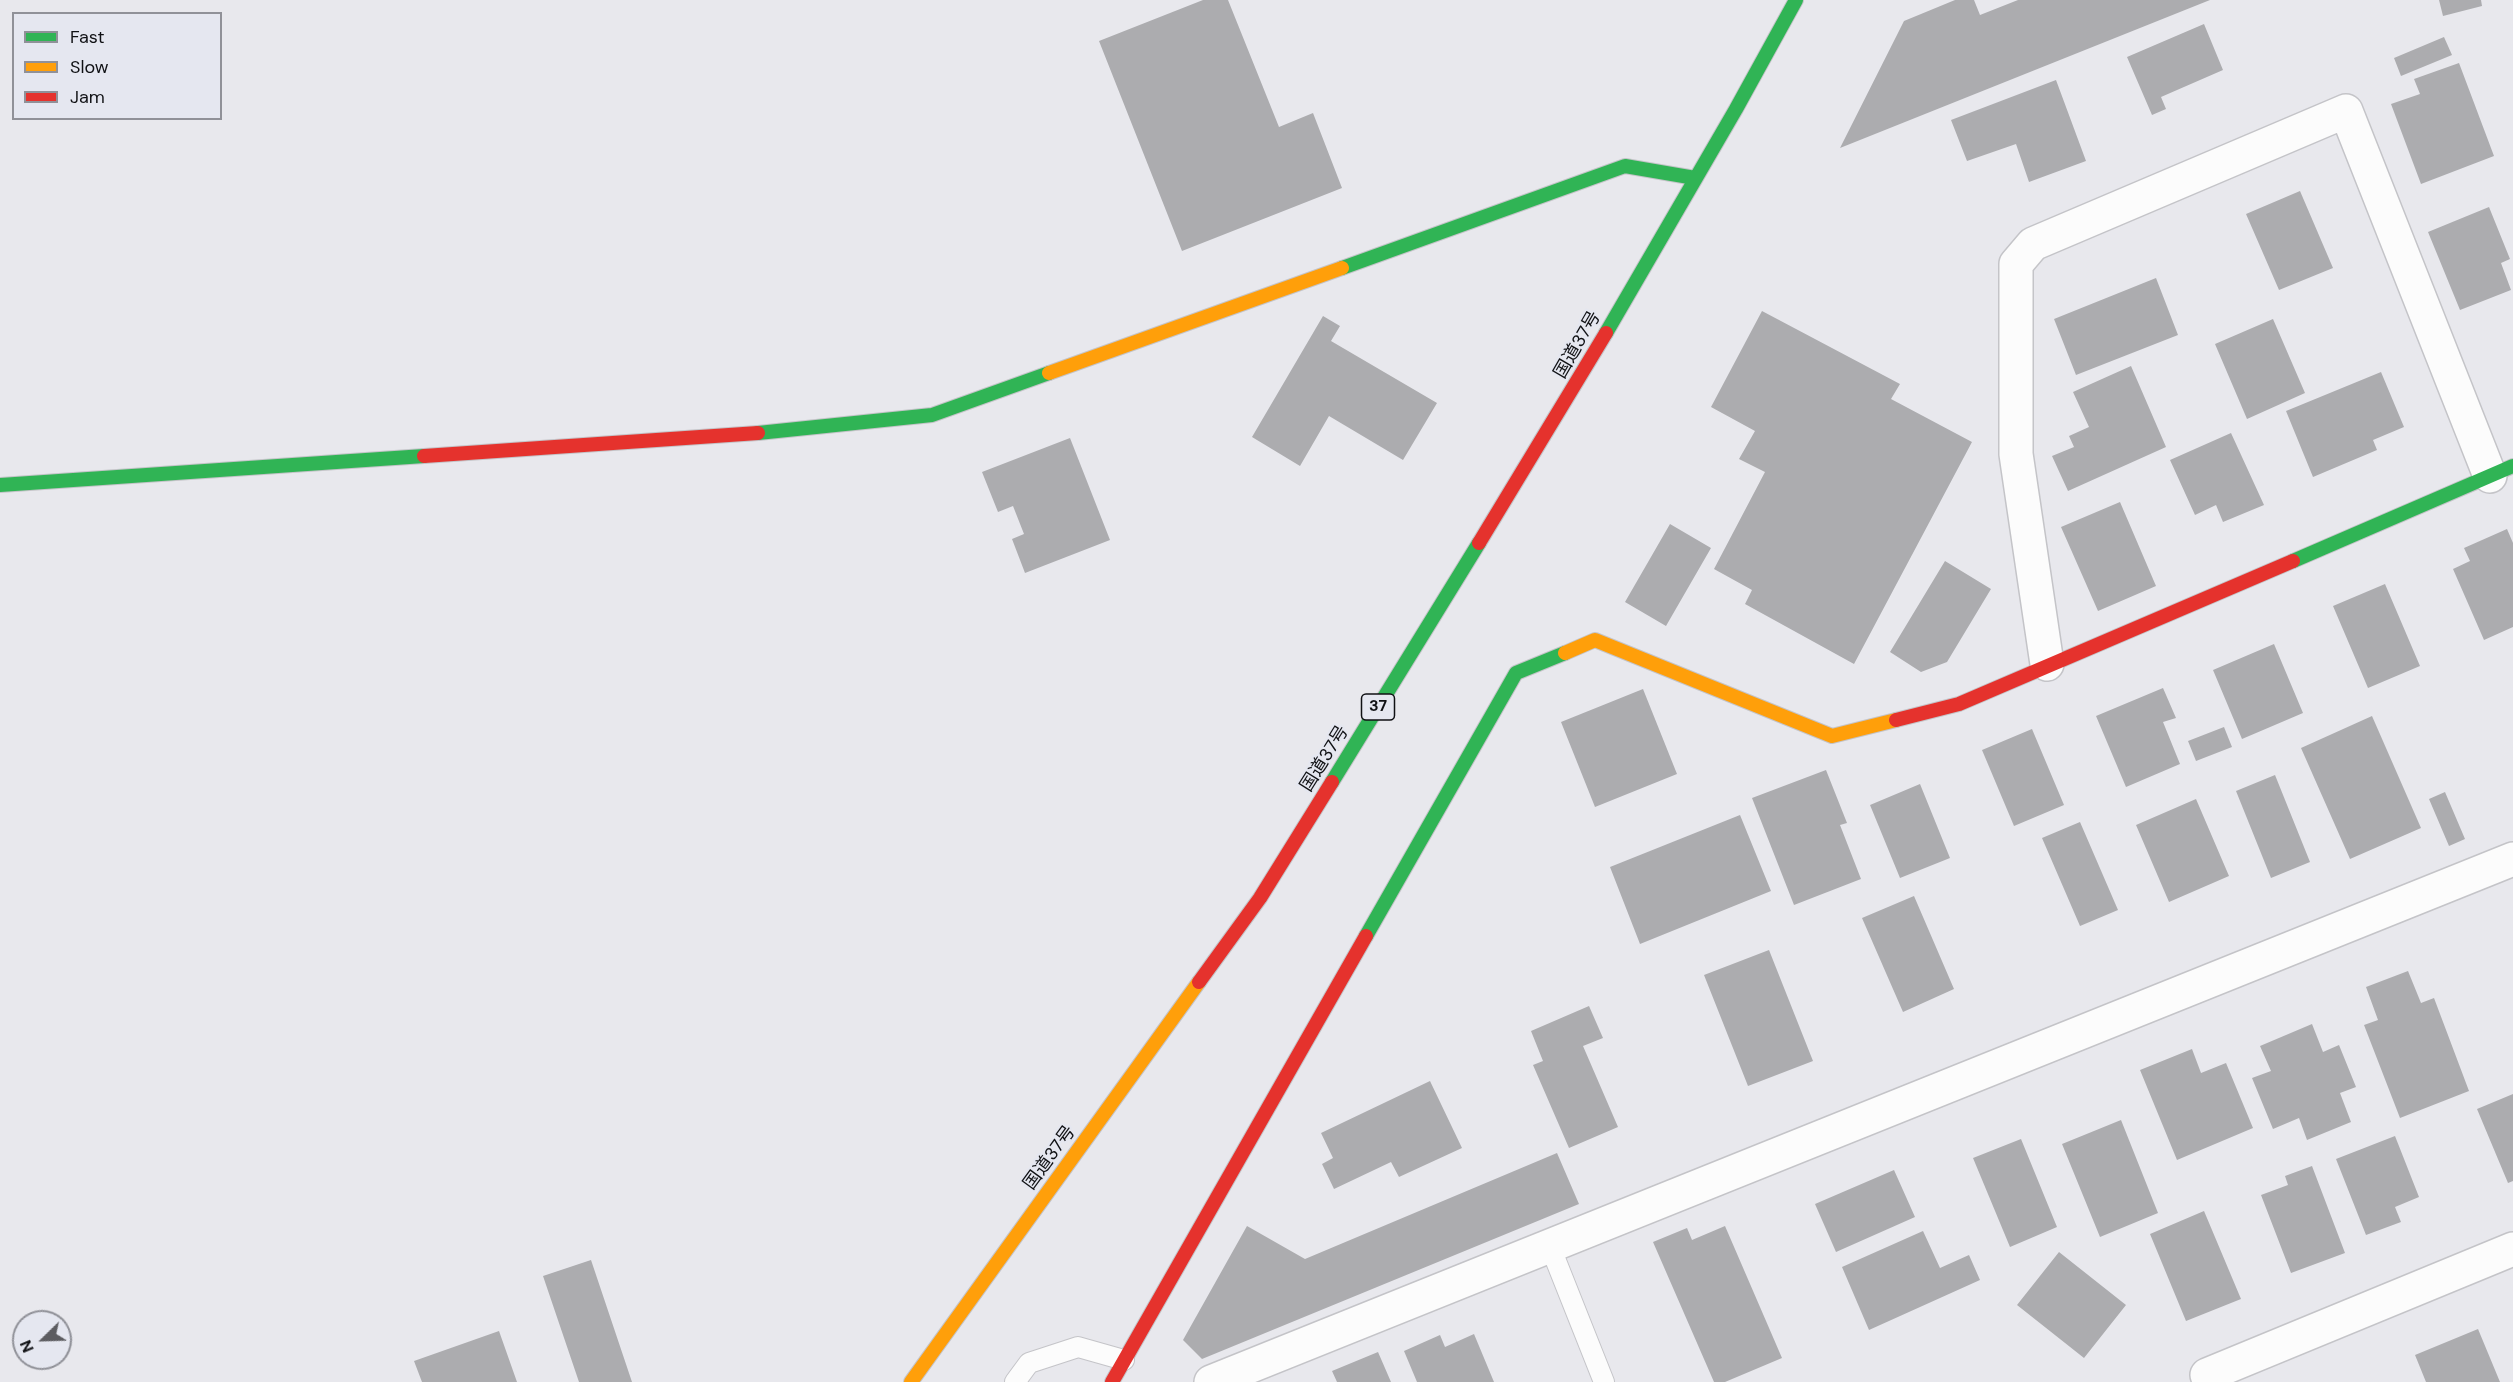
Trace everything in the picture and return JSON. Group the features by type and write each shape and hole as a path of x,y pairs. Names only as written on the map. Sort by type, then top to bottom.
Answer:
{"main road":[{"name":"国道37号","path":"911,1382 1260,898 1562,408 1796,0"},
{"path":"0,485 763,433 932,415 1625,166 1695,178"},
{"path":"1112,1382 1515,674 1595,640 1832,736 1959,704 2047,664 2501,471"}],"street":[{"path":"2047,664 2016,454 2016,264 2033,244 2097,216 2346,111 2501,471"},
{"path":"1211,1382 2513,859"},
{"path":"2210,1382 2207,1375 2513,1249"}],"lane":[{"path":"1550,1246 1604,1382"},
{"path":"1015,1382 1029,1363 1078,1347 1124,1360"}],"building":[{"path":"1203,0 1228,0 1279,127 1313,113 1342,188 1182,251 1099,41"},
{"path":"1955,0 1974,0 1980,15 2018,0 2210,0 1840,148 1904,21"},
{"path":"2439,0 2481,0 2482,6 2443,16"},
{"path":"2204,24 2223,70 2161,97 2166,109 2152,115 2127,57"},
{"path":"2444,37 2452,55 2401,76 2394,58"},
{"path":"2459,63 2494,156 2421,184 2391,104 2420,94 2414,79"},
{"path":"2056,80 2086,161 2029,182 2016,144 1967,161 1951,120"},
{"path":"2300,191 2333,268 2279,290 2246,214"},
{"path":"2489,207 2510,259 2501,263 2511,290 2460,310 2428,232"},
{"path":"2156,278 2178,335 2076,375 2054,319"},
{"path":"1762,311 1900,384 1891,399 1972,442 1854,664 1745,604 1752,590 1714,569 1765,472 1739,459 1755,431 1711,407"},
{"path":"1323,316 1340,326 1331,341 1437,403 1403,460 1329,416 1300,466 1252,437"},
{"path":"2273,319 2305,393 2247,419 2215,344"},
{"path":"2131,366 2166,447 2068,491 2052,456 2074,447 2069,436 2089,427 2073,392"},
{"path":"2381,372 2404,427 2373,440 2377,450 2313,477 2286,411"},
{"path":"2231,433 2264,505 2223,522 2216,505 2195,515 2170,460"},
{"path":"1070,438 1110,540 1025,573 1012,539 1024,534 1013,506 998,512 982,472"},
{"path":"2120,502 2156,586 2098,611 2061,527"},
{"path":"1670,524 1711,548 1666,626 1625,602"},
{"path":"2507,529 2513,543 2513,627 2484,640 2453,569 2470,561 2464,548"},
{"path":"1945,561 1991,589 1947,662 1921,672 1890,652"},
{"path":"2385,584 2420,666 2368,688 2333,606"},
{"path":"2274,644 2303,713 2242,739 2213,670"},
{"path":"2163,688 2176,718 2163,722 2180,764 2126,787 2096,716"},
{"path":"1643,689 1677,774 1595,807 1561,722"},
{"path":"2372,716 2421,828 2350,859 2301,748"},
{"path":"2224,727 2232,747 2196,761 2188,741"},
{"path":"2032,729 2064,805 2014,826 1982,750"},
{"path":"1826,770 1847,823 1840,825 1861,879 1794,905 1752,798"},
{"path":"2275,775 2310,862 2271,878 2236,791"},
{"path":"1920,784 1950,858 1900,878 1870,805"},
{"path":"2445,792 2465,839 2449,846 2429,799"},
{"path":"2196,799 2229,876 2169,902 2136,825"},
{"path":"1740,815 1771,891 1640,944 1610,867"},
{"path":"2080,822 2118,910 2080,926 2042,838"},
{"path":"1914,896 1954,989 1903,1012 1862,918"},
{"path":"1769,950 1813,1061 1748,1086 1704,975"},
{"path":"2408,971 2421,1003 2434,998 2469,1091 2400,1118 2364,1025 2378,1020 2366,987"},
{"path":"1589,1006 1603,1038 1583,1046 1618,1127 1569,1148 1533,1065 1543,1061 1531,1031"},
{"path":"2312,1024 2323,1052 2339,1045 2356,1087 2340,1093 2351,1122 2307,1140 2299,1118 2273,1129 2252,1078 2271,1071 2260,1046"},
{"path":"2192,1049 2201,1073 2226,1063 2253,1128 2177,1160 2140,1070"},
{"path":"1430,1081 1462,1148 1399,1177 1391,1162 1334,1189 1322,1164 1333,1158 1321,1133"},
{"path":"2513,1094 2513,1181 2508,1183 2477,1109"},
{"path":"2121,1120 2158,1213 2100,1237 2062,1144"},
{"path":"2395,1136 2419,1197 2395,1207 2401,1222 2366,1235 2336,1159"},
{"path":"2021,1139 2057,1227 2010,1247 1973,1158"},
{"path":"1557,1153 1579,1204 1202,1359 1183,1340 1247,1226 1305,1259"},
{"path":"2312,1166 2345,1253 2291,1273 2261,1195 2288,1185 2285,1176"},
{"path":"1894,1170 1915,1217 1836,1252 1815,1204"},
{"path":"2204,1211 2241,1299 2186,1321 2150,1234"},
{"path":"1725,1226 1782,1358 1725,1382 1714,1382 1653,1242 1687,1228 1692,1240"},
{"path":"1923,1231 1940,1268 1969,1255 1980,1280 1869,1330 1842,1267"},
{"path":"2059,1252 2126,1305 2084,1358 2017,1305"},
{"path":"591,1260 632,1382 579,1382 543,1276"},
{"path":"2478,1329 2500,1382 2426,1382 2415,1355"},
{"path":"499,1331 517,1382 422,1382 414,1361"},
{"path":"1474,1334 1494,1382 1417,1382 1404,1351 1440,1335 1445,1347"},
{"path":"1378,1352 1391,1382 1337,1382 1332,1371"}],"traffic: fast":[{"path":"1606,333 1736,109 1796,0"},
{"path":"1342,268 1625,166 1695,178"},
{"path":"758,433 932,415 1049,373"},
{"path":"0,485 424,456"},
{"path":"2293,561 2513,466"},
{"path":"1332,782 1479,543"},
{"path":"1366,936 1516,673 1565,653"}],"traffic: slow":[{"path":"1049,373 1342,268"},
{"path":"1565,653 1595,640 1832,736 1896,720"},
{"path":"911,1382 1199,982"}],"traffic: jam":[{"path":"1479,543 1606,333"},
{"path":"424,456 758,433"},
{"path":"1896,720 1959,704 2293,561"},
{"path":"1199,982 1260,898 1332,782"},
{"path":"1112,1382 1366,936"}]}
